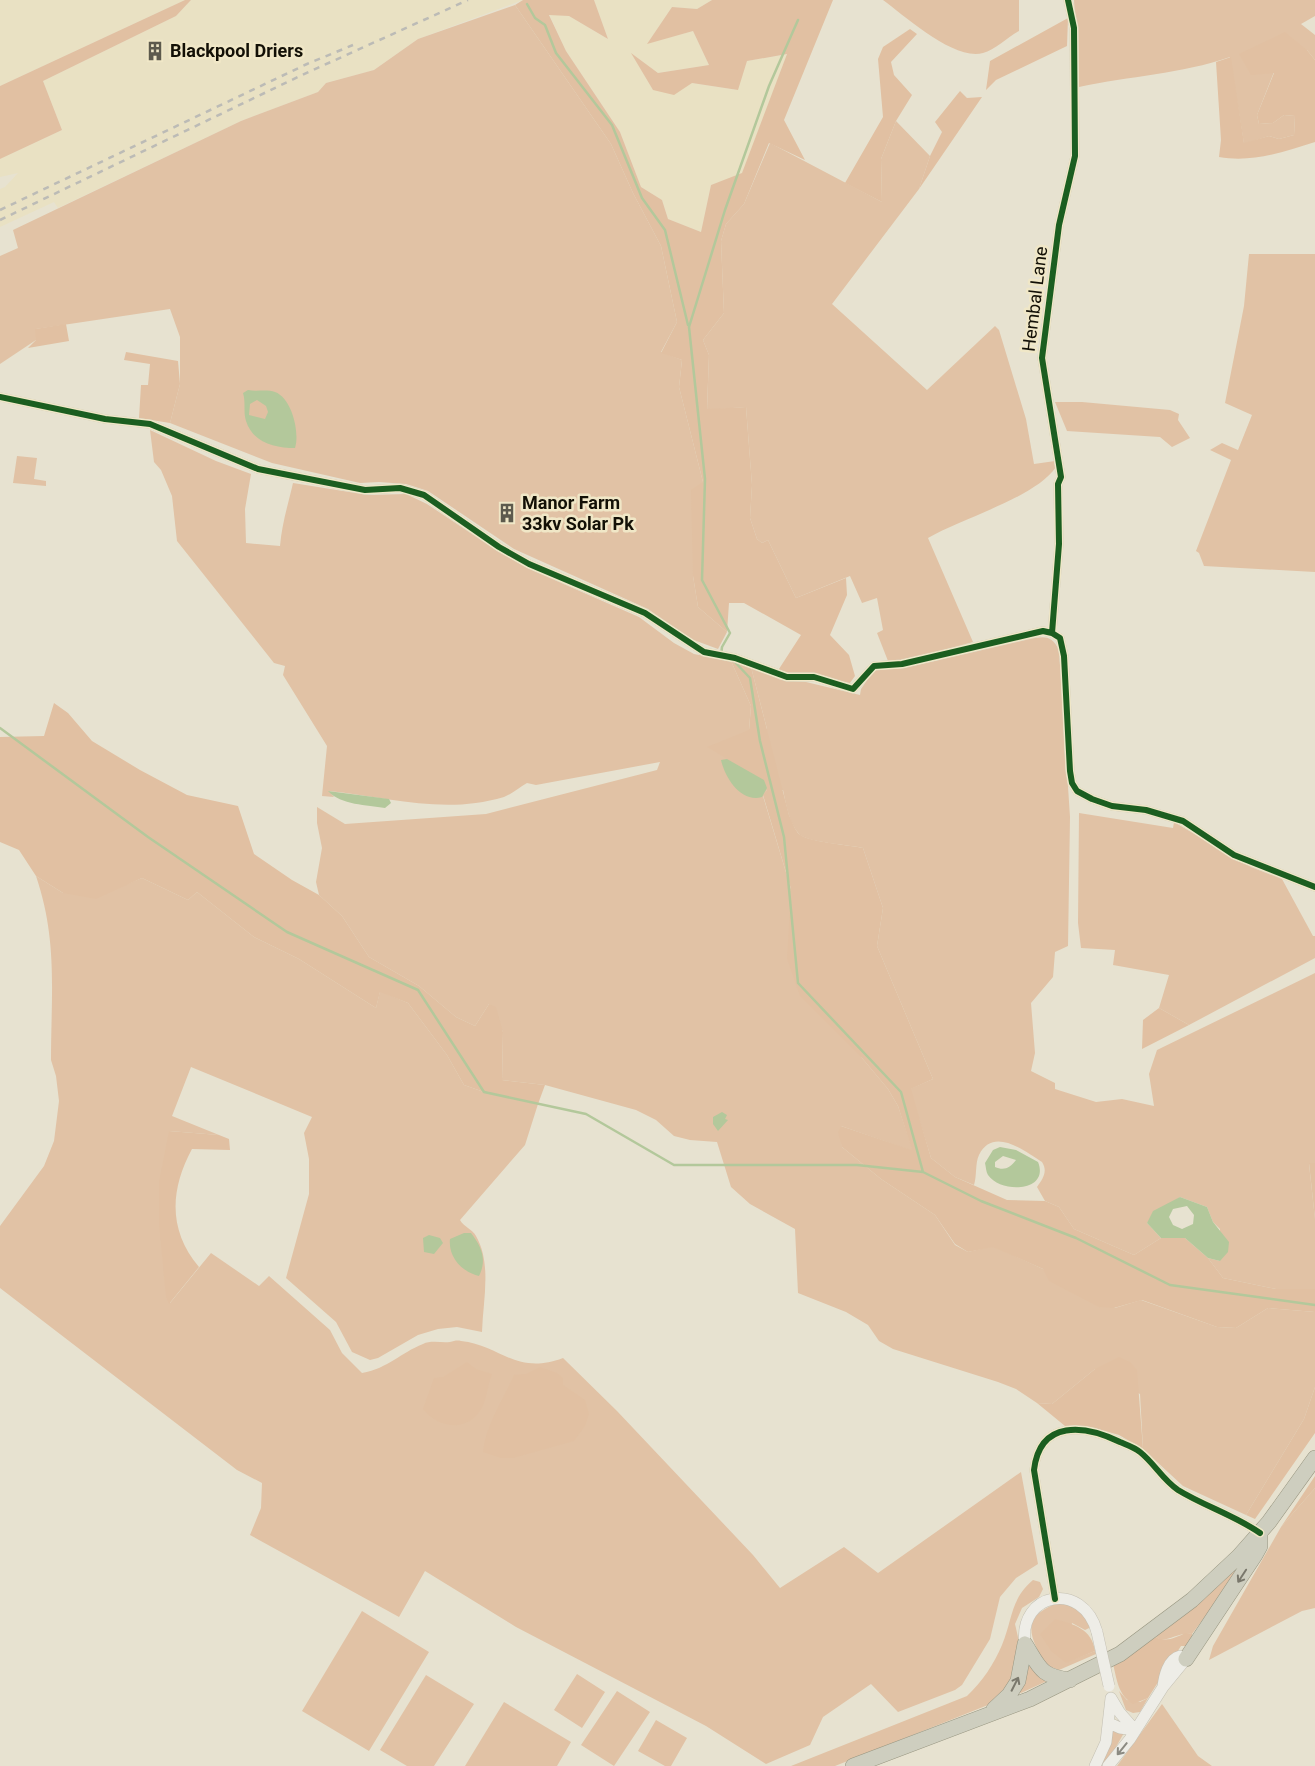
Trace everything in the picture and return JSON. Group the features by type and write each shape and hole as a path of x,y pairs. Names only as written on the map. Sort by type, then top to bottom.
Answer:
{"highway":[{"path":"854,1766 1030,1699 1120,1654 1172,1616 1220,1574 1260,1532 1315,1458"},
{"path":"1186,1658 1255,1555 1260,1546 1260,1532"},
{"path":"1025,1644 1041,1671 1053,1678 1070,1680"},
{"path":"987,1714 1015,1688 1022,1666 1025,1644"}],"street":[{"name":"Hembal Lane","path":"1052,632 1059,534 1058,484 1061,477 1042,358 1059,225 1075,156 1074,28 1068,0"},
{"path":"0,397 105,419 150,424 258,469 365,490 400,488 424,495 499,547 529,564 645,613 704,652 726,656 787,677 814,677 853,690 874,666 902,664 1004,639 1052,632 1060,638 1064,656 1070,771 1072,783 1077,791 1112,806 1146,810 1183,821 1234,855 1315,887"},
{"path":"1055,1599 1034,1470 1035,1461 1042,1446 1055,1434 1064,1430 1087,1429 1133,1447 1148,1458 1178,1490 1241,1520 1260,1532"},
{"path":"1025,1644 1024,1626 1030,1614 1040,1604 1055,1599 1068,1600 1083,1606 1090,1615 1097,1632 1110,1692 1113,1718 1106,1742 1095,1766"},
{"path":"1108,1766 1135,1730 1163,1687 1164,1678 1173,1659 1180,1656 1186,1658"},
{"path":"1113,1718 1135,1730"}],"shaded area":[{"path":"0,0 185,0 0,86"},
{"path":"185,0 191,0 176,16 43,81 62,130 0,159 0,86"},
{"path":"191,0 523,0 418,39 374,70 326,83 318,92 241,121 58,208 54,202 0,227 0,189 5,187 18,173 0,177 0,159 62,130 43,81 176,16"},
{"path":"523,0 594,0 608,39 569,16 549,15 566,51 620,132 641,187 662,200 668,219 701,232 711,185 742,173 787,54 747,61 738,90 692,83 674,95 653,90 631,53 658,73 709,65 693,31 647,44 672,7 697,9 712,0 833,0 784,120 805,160 769,143 744,204 726,224 721,241 724,313 703,340 709,355 707,409 746,407 752,485 750,518 757,539 762,543 768,540 796,598 846,578 847,595 830,635 849,655 855,676 850,683 777,672 801,635 744,603 729,603 727,632 698,607 693,576 691,490 703,482 679,387 682,360 661,353 677,322 661,246 633,193 611,144 515,5"},
{"path":"594,0 712,0 697,9 672,7 648,43 693,31 709,65 658,73 632,54 653,90 692,83 737,90 747,61 787,54 742,174 711,185 701,232 668,219 662,200 641,187 620,132 566,51 549,14 569,16 608,39"},
{"path":"883,0 1019,0 1019,31 988,51 971,54 944,44 930,36"},
{"path":"1074,0 1315,0 1315,16 1301,24 1315,35 1315,60 1307,50 1274,72 1257,115 1259,124 1273,123 1284,115 1295,116 1294,135 1279,139 1269,136 1244,144 1230,57 1174,71 1079,87"},
{"path":"515,5 611,144 633,193 661,246 677,322 661,352 682,360 679,387 703,482 693,576 698,607 727,632 718,649 691,639 648,609 514,549 428,491 406,484 360,483 272,463 170,423 180,384 180,337 170,309 36,329 36,340 0,364 0,256 18,248 13,230 241,121 318,92 326,83 374,70 418,39"},
{"path":"1068,18 1067,46 996,80 986,90 990,61"},
{"path":"910,29 917,34 891,62 894,75 912,95 896,121 881,159 882,202 845,183 883,117 878,59 883,47"},
{"path":"1285,32 1307,50 1315,60 1315,142 1256,158 1219,157 1221,140 1216,62 1231,57 1244,143 1269,136 1279,139 1294,135 1295,116 1284,115 1273,123 1259,124 1257,115 1274,73 1251,75 1239,54"},
{"path":"960,91 967,98 982,97 919,189 930,156 942,132 935,122"},
{"path":"896,121 930,156 919,189 832,304 927,390 995,326 999,330 1026,419 1034,464 1055,461 1056,467 1046,478 1015,498 928,538 973,642 907,660 888,661 877,633 883,630 877,598 862,603 850,576 796,598 768,540 762,543 757,539 750,518 752,485 746,407 707,410 709,355 703,340 724,313 721,241 726,224 744,204 770,143 882,202 881,159"},
{"path":"1249,254 1315,254 1315,572 1204,566 1199,553 1196,551 1231,460 1210,450 1222,443 1238,450 1252,415 1225,403 1244,306"},
{"path":"66,324 69,341 28,348 36,340 35,329"},
{"path":"126,352 178,361 180,384 170,423 139,418 141,385 148,385 150,364 124,360"},
{"path":"248,390 275,392 286,401 295,425 295,448 280,447 266,443 254,434 246,421 243,393","holes":["257,400 266,406 268,412 265,419 249,415 250,404"]},
{"path":"257,400 266,406 268,412 265,419 249,415 249,404"},
{"path":"1055,402 1082,402 1170,410 1179,414 1178,420 1190,438 1172,447 1160,437 1067,431"},
{"path":"150,430 216,461 251,474 245,509 246,543 280,546 293,483 368,495 406,494 427,504 496,550 534,571 639,617 674,643 694,654 731,661 751,706 749,729 767,729 751,667 781,680 806,682 860,695 861,689 874,670 913,666 1035,638 1043,637 1050,639 1059,650 1070,817 1068,946 1055,952 1053,977 1031,1003 1035,1053 1031,1071 1055,1083 1055,1089 1096,1102 1122,1099 1154,1106 1149,1074 1157,1050 1315,973 1315,1163 1309,1164 1315,1219 1315,1289 1276,1289 1223,1278 1208,1258 1220,1261 1220,1229 1213,1222 1207,1207 1180,1197 1147,1223 1161,1238 1134,1255 1074,1229 1059,1207 1045,1201 1037,1187 1045,1172 1042,1162 1018,1147 1001,1142 992,1142 985,1147 978,1158 974,1185 955,1177 931,1158 910,1089 933,1079 877,946 883,908 863,848 803,837 796,830 788,813 783,790 767,790 763,796 791,889 791,918 862,1058 888,1089 898,1106 913,1151 841,1126 842,1147 881,1179 935,1215 955,1245 968,1252 993,1246 1043,1269 1115,1308 1141,1300 1217,1327 1236,1328 1268,1308 1315,1312 1315,1387 1304,1419 1246,1515 1183,1486 1143,1449 1140,1394 1095,1369 1052,1404 1037,1403 1016,1389 998,1382 893,1349 879,1341 868,1325 846,1312 798,1293 795,1229 750,1204 731,1187 717,1142 690,1140 674,1136 656,1120 636,1110 545,1085 502,1080 503,1032 489,1004 475,1026 456,1017 419,986 369,957 342,916 319,895 316,882 322,848 317,823 317,807 345,824 486,814 657,770 660,762 536,785 527,783 504,797 482,802 438,805 329,791 334,797 322,796 327,746 283,675 285,666 274,663 177,541 172,496 161,470 154,462"},
{"path":"17,456 37,458 34,479 46,481 46,486 13,483"},
{"path":"731,661 751,667 789,815 798,833 809,839 863,848 883,908 877,946 933,1079 911,1089 931,1158 955,1177 1007,1200 1045,1201 1059,1207 1074,1229 1134,1255 1161,1238 1185,1238 1208,1258 1223,1278 1276,1289 1315,1289 1315,1312 1268,1308 1236,1328 1217,1327 1142,1300 1114,1308 1099,1307 1049,1281 1043,1269 993,1247 968,1252 955,1244 935,1215 881,1179 842,1147 838,1132 841,1126 912,1150 898,1106 888,1089 862,1058 800,996 787,959 791,889 763,795 767,790 764,781 707,747 749,730 751,706"},
{"path":"54,703 68,713 92,741 140,770 187,795 238,806 254,854 292,880 319,895 342,916 369,957 419,986 456,1017 475,1026 489,1004 496,1007 503,1032 502,1080 545,1085 538,1104 484,1092 464,1085 447,1055 408,1003 380,992 376,1008 299,959 254,937 197,892 188,900 142,878 96,899 63,893 36,876 19,850 0,842 0,737 44,736"},
{"path":"727,759 764,780 767,788 762,797 754,798 747,796 735,788 726,774 721,760"},
{"path":"328,791 389,799 391,803 385,808 355,804 333,796"},
{"path":"1079,813 1173,828 1174,822 1251,867 1282,879 1313,936 1315,936 1315,958 1189,1025 1159,1008 1169,975 1113,965 1115,950 1081,948 1078,923"},
{"path":"36,876 63,893 120,887 142,878 188,900 197,892 254,937 299,959 376,1008 380,991 408,1003 447,1055 464,1085 484,1092 538,1104 525,1145 460,1220 476,1236 484,1258 485,1282 482,1332 457,1327 438,1329 418,1335 378,1358 370,1360 352,1352 336,1322 286,1278 309,1194 309,1159 304,1133 312,1117 191,1067 172,1116 219,1135 169,1131 170,1303 211,1253 259,1286 269,1276 330,1330 342,1353 362,1373 380,1368 415,1348 433,1342 458,1341 475,1344 520,1362 533,1364 547,1363 563,1358 617,1411 753,1555 780,1588 844,1547 878,1573 1021,1472 1038,1564 1016,1578 1000,1597 990,1639 962,1685 955,1690 898,1712 871,1684 823,1717 810,1745 766,1764 706,1726 516,1627 425,1571 399,1617 250,1535 261,1508 262,1483 237,1470 0,1288 0,1226 44,1166 54,1141 59,1101 56,1076 51,1060 52,968 48,923"},
{"path":"1159,1008 1189,1025 1142,1049 1143,1020"},
{"path":"722,1112 727,1115 725,1119 728,1120 718,1131 713,1124 713,1117"},
{"path":"169,1131 219,1135 229,1139 230,1150 192,1149 185,1164 176,1195 177,1224 189,1253 199,1267 169,1304 166,1297 159,1224 159,1182"},
{"path":"1000,1147 1016,1150 1038,1162 1040,1172 1037,1179 1031,1184 1022,1187 1003,1185 994,1181 987,1174 985,1163 993,1150","holes":["1003,1156 1016,1160 1007,1168 995,1167 995,1162"]},
{"path":"1309,1163 1315,1163 1315,1219"},
{"path":"1180,1197 1207,1207 1213,1222 1229,1242 1228,1252 1220,1261 1208,1258 1185,1238 1161,1238 1147,1223 1153,1211","holes":["1187,1206 1194,1215 1193,1224 1182,1229 1173,1225 1169,1217 1173,1209"]},
{"path":"464,1233 471,1233 478,1243 482,1254 483,1264 479,1276 467,1271 457,1263 451,1252 450,1239"},
{"path":"429,1235 440,1238 443,1243 434,1254 424,1252 423,1238"},
{"path":"1119,1357 1130,1362 1137,1370 1143,1449 1119,1435 1091,1427 1065,1426 1037,1403 1052,1404 1095,1369"},
{"path":"467,1362 476,1369 492,1374 486,1398 480,1411 474,1418 459,1425 451,1425 436,1420 423,1409 434,1378 443,1377"},
{"path":"540,1367 557,1373 563,1378 563,1385 585,1400 589,1414 585,1426 574,1441 513,1458 501,1458 483,1452 491,1422 514,1375 526,1374"},
{"path":"1315,1387 1315,1433 1255,1519 1246,1515 1304,1419"},
{"path":"1315,1476 1315,1488 1281,1527"},
{"path":"1315,1488 1315,1608 1302,1611 1209,1660 1213,1646 1281,1527"},
{"path":"1253,1552 1192,1634 1184,1634 1161,1640 1156,1637"},
{"path":"1033,1580 1040,1582 1043,1589 1039,1597 1022,1608 1015,1624 1020,1646 1018,1673 998,1701 835,1766 791,1766 967,1696 983,1679 995,1659 1006,1635 1016,1602"},
{"path":"1058,1603 1079,1609 1086,1616 1091,1627 1085,1630 1072,1623 1066,1662 1095,1651 1096,1654 1059,1670 1046,1665 1035,1645 1031,1628 1033,1621 1038,1615 1046,1608"},
{"path":"362,1611 429,1652 369,1751 302,1711"},
{"path":"1055,1619 1069,1623 1086,1633 1090,1637 1095,1651 1066,1663 1051,1651 1040,1634"},
{"path":"1186,1633 1192,1634 1192,1640 1187,1646 1181,1646 1148,1698 1133,1704 1128,1700 1121,1692 1113,1664 1156,1637 1160,1639 1175,1638"},
{"path":"1026,1653 1047,1681 1021,1693 1019,1692"},
{"path":"577,1674 605,1692 582,1728 554,1710"},
{"path":"426,1675 474,1704 434,1766 407,1766 380,1750"},
{"path":"617,1691 650,1712 614,1766 581,1745"},
{"path":"1119,1691 1127,1700 1140,1702 1148,1698 1140,1712 1133,1713 1126,1710"},
{"path":"504,1702 571,1742 557,1766 465,1766"},
{"path":"1162,1704 1198,1756 1212,1766 1117,1766"},
{"path":"656,1720 687,1738 671,1766 665,1766 638,1751"},
{"path":"1113,1727 1125,1731 1112,1754 1102,1766 1098,1766"}],"waterway":[{"path":"527,4 535,18 545,25 556,53 612,125 642,198 665,230 688,325"},
{"path":"721,655 722,647 730,633 702,580 705,479 689,327 725,210 769,86 798,20"},
{"path":"733,660 750,678 760,741 784,837 798,983 901,1092 923,1172 981,1201 1076,1238 1170,1285 1315,1305"},
{"path":"0,728 148,837 287,932 418,990 484,1092 586,1114 674,1165 857,1165 923,1172"}],"railway":[{"path":"0,220 302,75 468,0"},
{"path":"0,210 307,64 353,45"}],"cycle path":[{"path":"1052,633 1059,544 1058,484 1061,477 1042,358 1059,225 1075,156 1074,28 1068,0"},
{"path":"0,397 105,419 150,424 258,469 365,490 400,488 424,495 499,547 529,564 645,613 704,652 735,658 787,677 814,677 853,689 874,666 902,664 1043,631 1052,633 1060,638 1064,656 1070,771 1072,783 1077,791 1112,806 1146,810 1183,821 1234,855 1315,887"},
{"path":"1055,1599 1034,1470 1038,1453 1045,1442 1055,1434 1066,1430 1093,1432 1133,1447 1145,1456 1178,1490 1260,1533"}],"place":[{"name":"Blackpool Driers","path":"155,51"},
{"name":"Manor Farm 33kv Solar Pk","path":"507,513"}]}
